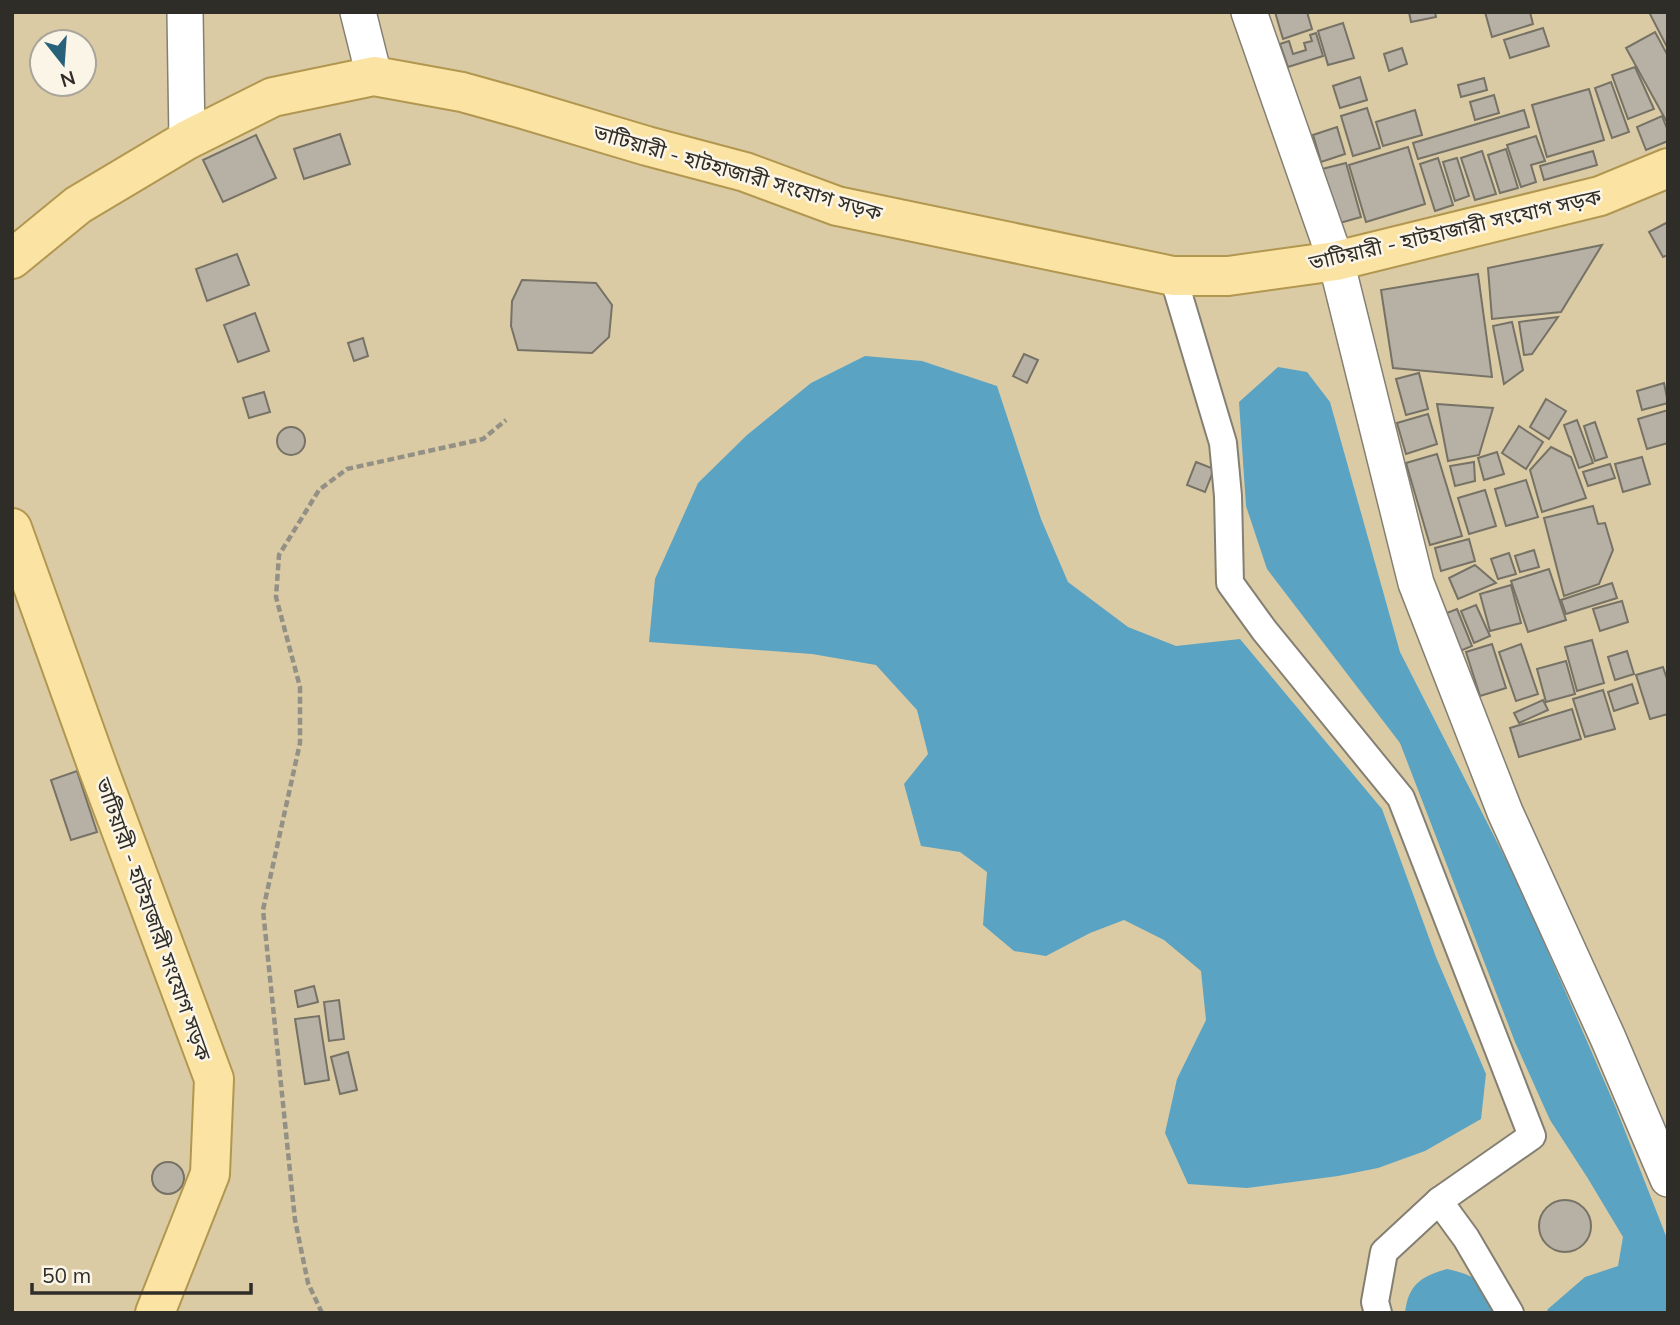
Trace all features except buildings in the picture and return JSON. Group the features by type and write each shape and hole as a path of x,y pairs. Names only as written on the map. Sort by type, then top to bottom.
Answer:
{"main road":[{"name":"ভাটিয়ারী - হাটহাজারী সংযোগ সড়ক","path":"12,260 78,205 187,140 273,97 374,76 462,93 523,109 744,172 837,206 1173,276 1228,275 1336,261 1600,196 1668,168"},
{"name":"ভাটিয়ারী - হাটহাজারী সংযোগ সড়ক","path":"12,528 214,1079 209,1174 155,1313"}],"street":[{"path":"185,12 187,140"},
{"path":"358,12 374,76"},
{"path":"1248,12 1336,261 1416,583 1505,812 1608,1038 1668,1179"},
{"path":"1173,276 1223,443 1228,496 1230,583 1264,630 1401,798 1532,1136 1438,1201 1384,1252 1375,1303 1378,1313"},
{"path":"1438,1201 1466,1238 1510,1313"}],"path":[{"path":"322,1313 308,1283 295,1220 263,910 300,743 300,687 276,597 279,555 319,490 347,469 483,439 506,420"}],"shaded area":[{"path":"12,12 1668,12 1668,1313 12,1313"}],"water":[{"path":"865,356 922,361 997,386 1041,519 1068,582 1128,627 1176,646 1240,639 1382,809 1436,957 1486,1074 1481,1119 1425,1151 1378,1168 1247,1188 1188,1184 1165,1133 1177,1079 1206,1020 1201,971 1164,940 1124,920 1090,933 1046,956 1014,951 983,925 987,872 960,852 921,846 904,784 928,754 917,710 876,665 812,654 649,642 655,579 698,483 747,435 811,383"},
{"path":"1278,367 1307,372 1330,402 1400,652 1519,885 1616,1108 1668,1241 1668,1313 1546,1313 1585,1277 1618,1266 1623,1237 1550,1120 1515,1042 1400,743 1267,569 1246,506 1239,402"},
{"path":"1447,1269 1466,1274 1478,1282 1487,1294 1492,1313 1405,1313 1413,1288 1424,1278"}]}
